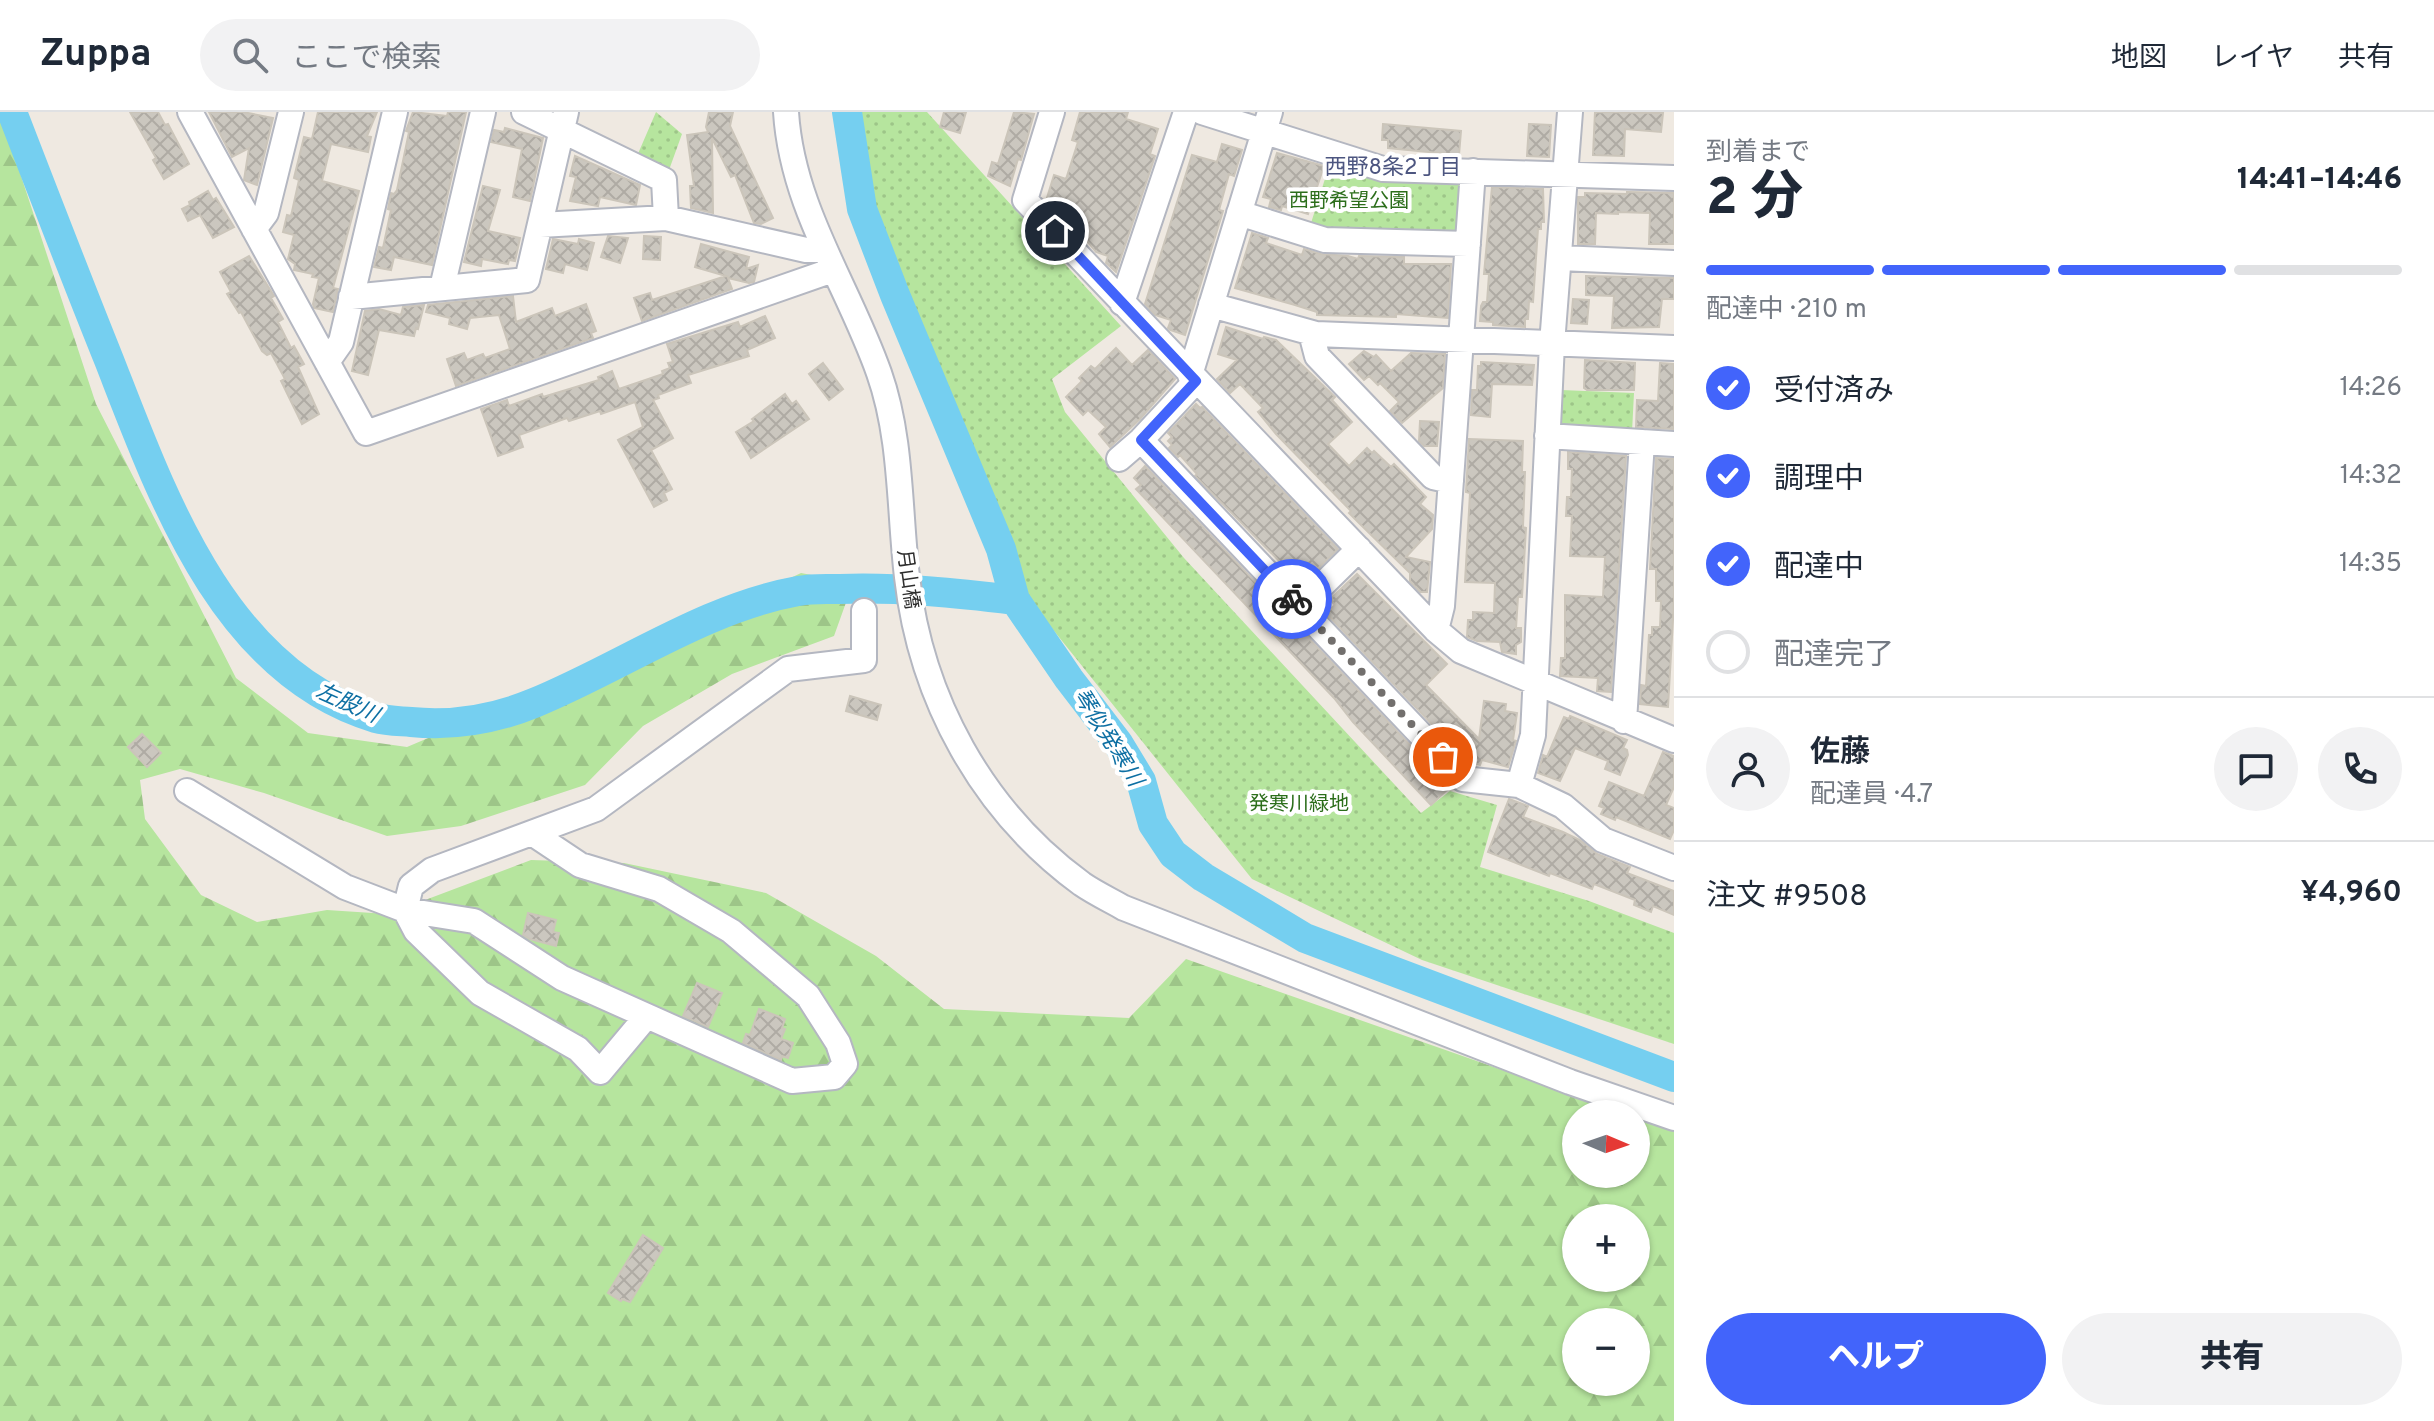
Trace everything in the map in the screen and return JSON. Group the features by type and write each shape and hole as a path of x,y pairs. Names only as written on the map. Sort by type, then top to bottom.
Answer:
{"street":[{"path":"190,112 366,433 829,260"},
{"path":"254,229 266,213 291,112"},
{"path":"327,362 341,342 395,112"},
{"path":"442,288 483,112"},
{"path":"524,112 564,121 664,180 666,218"},
{"name":"月山橋","path":"786,112 797,183 879,373 892,419 907,579 927,672 945,719 973,767 1023,834 1084,886 1124,908 1570,1082 1674,1118"},
{"path":"1052,112 1025,200 1436,630 1461,651 1674,740"},
{"path":"1122,303 1186,112"},
{"path":"1202,112 1267,121 1383,169 1674,178"},
{"path":"1519,785 1533,735 1552,344 1570,112"},
{"path":"351,297 527,280 564,121"},
{"path":"1119,459 1141,440 1193,378 1211,305 1267,121"},
{"path":"1436,630 1442,606 1473,171"},
{"path":"1239,213 1325,240 1468,244"},
{"path":"540,225 666,218 806,250 829,260"},
{"path":"1560,258 1674,263"},
{"path":"1211,305 1311,333 1674,348"},
{"path":"1311,333 1317,356 1433,477 1451,481"},
{"path":"1547,436 1674,444"},
{"path":"1141,440 1463,779 1519,785 1563,806 1603,840 1674,868"},
{"path":"1624,721 1642,442"},
{"path":"1300,607 1359,549"},
{"path":"646,1017 600,1072 578,1049 480,993 416,931 405,910 411,886 432,870 596,809 788,669 864,660 864,611"},
{"path":"187,791 345,887 405,910 474,921 562,978 792,1081 834,1077 845,1064 838,1043 808,996 731,931 659,889 580,865 532,833"}],"green space":[{"path":"0,112 96,404 236,678 308,733 407,747 539,691 633,667 715,614 801,573 853,583 834,636 732,674 643,726 585,785 461,826 387,836 264,793 180,769 140,780 145,819 201,895 257,922 327,910 388,914 531,860 624,863 766,893 876,956 944,1009 1129,1018 1186,959 1588,1100 1562,1100 1562,1188 1650,1188 1650,1122 1674,1130 1674,1421 0,1421"},
{"path":"656,112 682,134 669,170 637,156"},
{"name":"発寒川緑地","path":"859,112 927,112 1121,326 1052,379 1065,412 1184,558 1421,813 1450,791 1497,805 1480,867 1589,901 1674,933 1674,1044 1422,960 1252,879 1027,597 898,270 870,213"},
{"name":"西野希望公園","path":"1330,163 1452,179 1460,186 1457,229 1452,234 1333,229 1311,223"},
{"path":"1561,390 1634,393 1632,432 1560,426"}],"building":[{"path":"130,112 158,112 165,125 168,124 189,164 164,179"},
{"path":"209,112 243,112 273,118 257,185 244,180 249,148 232,157"},
{"path":"318,112 377,112 367,136 371,137 368,152 331,144 322,181 359,191 333,288 338,289 333,312 314,308 319,278 294,270 295,264 288,259 294,235 283,232 287,215 291,216 299,180 294,178 304,137 312,139"},
{"path":"413,112 447,116 448,112 466,112 432,265 394,257 391,270 374,267 379,247 383,248 391,210 388,209 391,193 397,190 409,132 406,131"},
{"path":"709,112 733,112 730,126 773,218 761,224 754,223 735,175 731,177 712,138 713,213 691,208 690,186 694,186 687,135 708,132"},
{"path":"944,112 966,112 960,133 940,127"},
{"path":"1014,112 1034,114 1010,186 988,176 992,162 998,164"},
{"path":"1080,112 1128,112 1126,119 1158,129 1150,154 1155,156 1116,272 1106,263 1108,256 1096,252 1079,234 1082,223 1061,216 1046,201 1054,175 1066,179 1078,142 1072,140"},
{"path":"1595,112 1663,113 1661,132 1625,129 1624,156 1593,155"},
{"path":"1383,124 1461,131 1459,155 1388,148 1388,140 1382,140"},
{"path":"1529,124 1551,125 1549,157 1527,156"},
{"path":"505,128 543,138 530,201 513,197 522,149 491,142 494,130 504,132"},
{"path":"1222,144 1242,150 1234,176 1229,174 1219,210 1223,211 1185,335 1170,330 1171,320 1155,315 1145,304 1192,155 1217,162"},
{"path":"1277,153 1324,166 1308,214 1282,206 1281,210 1269,207 1271,199 1263,197"},
{"path":"575,156 640,185 636,205 600,197 598,206 570,201 576,177 570,176"},
{"path":"483,186 500,190 488,231 520,238 515,261 509,260 508,264 482,259 481,266 464,262"},
{"path":"1492,187 1543,189 1544,222 1538,229 1533,302 1529,301 1525,327 1480,321 1481,306 1487,302 1489,274 1484,274"},
{"path":"208,191 234,227 213,238 200,215 188,221 182,209"},
{"path":"1585,193 1674,193 1674,244 1649,244 1650,213 1618,212 1596,213 1595,244 1578,244 1578,197 1585,197"},
{"path":"1252,233 1268,238 1266,243 1302,255 1304,249 1358,259 1359,256 1404,257 1404,264 1451,264 1448,318 1396,314 1396,317 1317,315 1317,312 1235,288"},
{"path":"608,236 628,238 620,263 601,257"},
{"path":"644,236 661,237 660,260 643,259"},
{"path":"553,239 578,244 579,239 594,243 587,270 565,264 563,273 546,269"},
{"path":"701,244 749,257 746,269 758,265 754,282 728,278 732,289 642,321 634,298 650,293 652,300 726,276 695,267"},
{"path":"249,256 274,296 271,298 283,319 278,322 291,348 294,346 304,364 298,367 319,414 302,424 281,381 285,379 271,353 267,355 262,351 241,312 227,294 231,292 220,272"},
{"path":"1586,276 1674,278 1674,299 1662,299 1659,327 1612,328 1614,296 1586,295"},
{"path":"513,296 516,322 552,308 555,316 586,304 596,331 591,333 593,338 456,386 447,359 464,353 467,360 483,354 485,358 510,349 499,315 470,318 467,329 449,324 450,318 426,312 428,305"},
{"path":"1573,299 1589,300 1587,324 1571,323"},
{"path":"424,305 414,336 379,330 368,375 352,371 365,311 379,309 401,315 403,307"},
{"path":"765,316 775,338 747,350 749,356 688,375 691,383 658,395 659,398 653,400 673,438 651,450 672,489 664,493 667,500 654,507 618,440 643,427 635,402 601,414 600,411 569,421 567,418 519,435 523,447 498,456 481,409 507,400 509,406 542,394 543,397 599,380 598,377 612,371 619,389 663,374 662,371 670,368 668,363 673,362 667,344 738,322 740,327"},
{"path":"1226,327 1276,340 1335,397 1332,400 1352,422 1328,444 1349,466 1367,448 1391,467 1394,464 1426,497 1420,504 1433,515 1432,529 1406,557 1430,562 1427,592 1420,592 1410,581 1410,573 1276,434 1258,412 1263,408 1240,384 1230,393 1217,379 1237,360 1218,354"},
{"path":"1116,348 1132,365 1148,350 1175,379 1110,447 1099,434 1106,427 1088,410 1083,415 1066,397 1082,381 1079,378 1091,366 1095,369"},
{"path":"1364,351 1374,357 1376,355 1391,371 1411,353 1445,354 1443,388 1402,423 1390,411 1399,402 1369,376 1364,380 1349,364"},
{"path":"1585,360 1635,363 1634,390 1587,390 1584,388"},
{"path":"1481,362 1534,365 1532,385 1492,384 1490,417 1471,415 1472,390 1477,390 1478,366"},
{"path":"823,363 843,389 829,400 809,374"},
{"path":"1660,363 1674,364 1674,429 1636,427 1637,400 1658,401"},
{"path":"785,394 792,404 796,401 809,419 751,458 736,432"},
{"path":"1196,404 1338,549 1302,584 1195,476 1197,474 1180,455 1178,457 1169,448 1172,445 1168,441 1172,437 1168,433"},
{"path":"1420,421 1439,422 1437,446 1424,446 1419,441"},
{"path":"1469,439 1523,441 1523,527 1526,528 1522,597 1518,597 1516,628 1521,628 1521,642 1516,645 1516,654 1502,652 1500,642 1477,641 1467,637 1468,620 1473,620 1473,612 1494,613 1495,583 1465,582 1470,493 1466,492"},
{"path":"1568,452 1626,456 1611,692 1597,691 1598,678 1560,676 1561,658 1565,658 1565,595 1603,597 1605,557 1570,556 1572,516 1566,516 1567,497 1571,497 1572,469 1568,469"},
{"path":"1656,458 1674,459 1674,602 1668,707 1640,704 1641,685 1646,686 1649,635 1652,635 1652,627 1660,627 1661,601 1656,601 1656,569 1650,569"},
{"path":"1145,466 1450,787 1431,805 1136,489 1141,485 1134,478"},
{"path":"1357,574 1447,664 1426,685 1479,739 1484,701 1506,704 1505,711 1517,713 1513,740 1516,741 1508,767 1482,760 1480,765 1466,760 1326,613 1335,605 1330,599"},
{"path":"850,696 881,705 877,720 846,711"},
{"path":"1570,716 1627,740 1623,748 1628,755 1620,775 1605,769 1608,761 1575,748 1560,781 1538,773 1543,755 1547,757 1564,717 1569,719"},
{"path":"142,734 161,753 147,767 128,747"},
{"path":"1663,752 1674,756 1674,787 1666,805 1674,808 1674,830 1670,839 1601,814 1604,808 1599,806 1609,782 1644,796"},
{"path":"1509,799 1528,806 1523,817 1580,840 1597,854 1630,867 1627,873 1674,891 1674,915 1653,906 1651,912 1634,905 1635,900 1594,884 1592,889 1488,852"},
{"path":"528,913 556,920 553,932 559,933 556,946 523,935"},
{"path":"697,983 722,993 708,1027 683,1016"},
{"path":"759,1009 785,1019 781,1039 793,1043 788,1058 782,1056 781,1060 743,1043 746,1034 750,1035"},
{"path":"643,1235 663,1248 630,1302 621,1301 608,1293"}],"waterway":[{"name":"左股川","path":"12,112 129,412 176,520 205,572 238,620 277,662 323,695 384,720 426,723 473,720 504,713 567,689 696,624 763,599 798,591 906,590 1015,600"},
{"name":"琴似発寒川","path":"847,112 862,209 1001,549 1015,600 1118,743 1141,781 1153,824 1173,854 1203,877 1305,938 1674,1077"}],"way so far":[{"path":"1292,599 1443,757"}],"district":[{"name":"西野8条2丁目","path":"1393,166"}],"route":[{"path":"1055,231 1196,381 1141,440 1292,599"}]}
